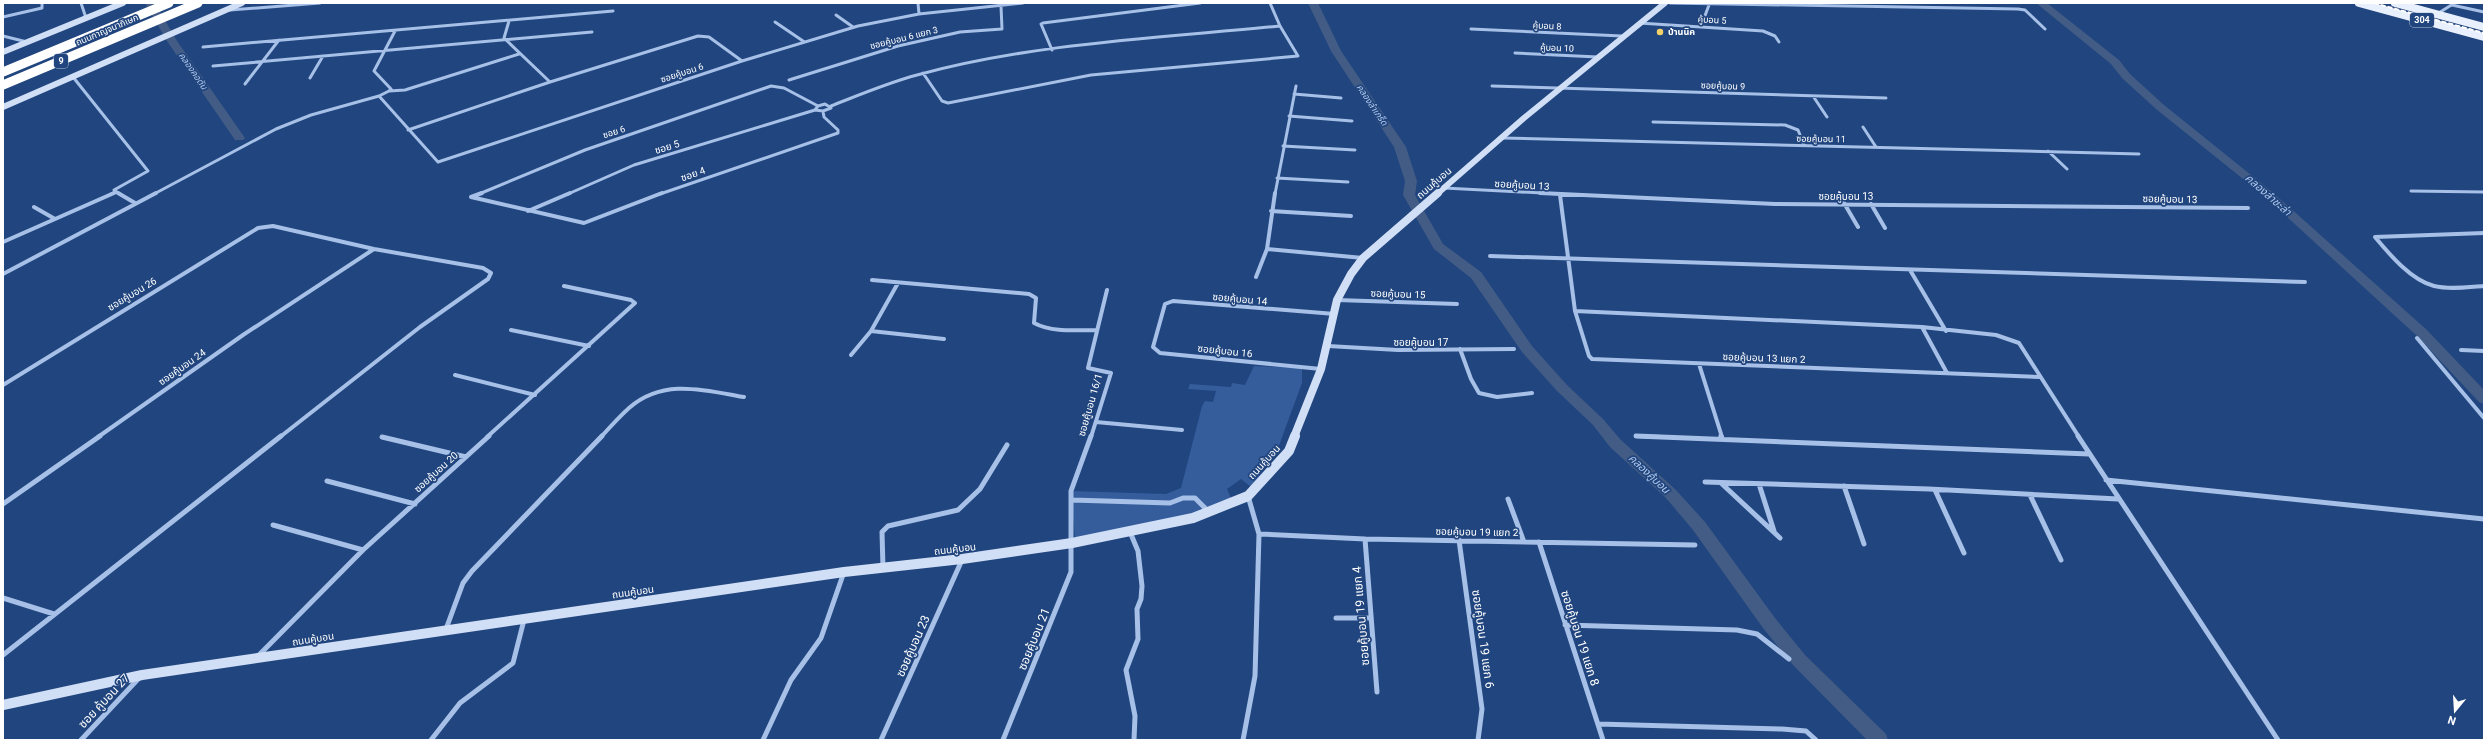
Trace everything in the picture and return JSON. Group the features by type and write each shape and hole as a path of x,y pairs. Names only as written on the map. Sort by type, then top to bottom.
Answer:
{"highway":[{"name":"ถนนกาญจนาภิเษก","path":"3,72 169,3"},
{"name":"ถนนกาญจนาภิเษก","path":"3,85 198,3"}],"main road":[{"path":"3,52 123,3"},
{"path":"3,107 242,3"},
{"name":"ถนนคู้บอน","path":"3,705 70,689 142,675 446,629 844,572 962,559 1072,543 1193,518 1248,496 1289,451 1321,369 1328,346 1337,300 1351,274 1364,258 1559,89 1622,36 1665,3"},
{"name":"304","path":"2359,3 2484,37"},
{"name":"304","path":"2395,3 2484,27"}],"street":[{"path":"3,17 37,10 42,8 42,3"},
{"path":"81,3 86,18"},
{"path":"226,10 320,3"},
{"path":"918,3 919,14"},
{"name":"ซอยคู้บอน 6","path":"379,96 436,161 442,161 742,61 853,27 919,14 1023,3"},
{"path":"1052,50 1041,24 1043,23 1200,3"},
{"path":"923,73 942,101 948,103 1091,75 1298,56 1280,26 1270,3"},
{"path":"1670,3 1709,5 2015,8 2025,10 2046,29"},
{"path":"1924,3 1928,8"},
{"path":"2010,3 2015,8"},
{"path":"2436,14 2453,4 2484,12"},
{"path":"1703,21 1709,5"},
{"name":"ซอยคู้บอน 6 แยก 3","path":"789,80 898,46 960,32 1002,29 1001,6"},
{"path":"203,47 613,11"},
{"path":"836,15 853,27"},
{"path":"504,38 509,21"},
{"path":"775,22 804,41"},
{"name":"คู้บอน 5","path":"1639,23 1763,31 1775,36 1779,42"},
{"path":"831,106 828,110 815,110 818,106 831,106 888,83 923,73 1052,50 1280,26"},
{"name":"คู้บอน 8","path":"1471,29 1622,36"},
{"path":"389,92 391,89 374,71 386,51 395,31"},
{"path":"213,66 386,51 504,38 592,32"},
{"path":"3,36 28,42"},
{"path":"408,130 550,82 698,36 709,37 742,61"},
{"path":"504,38 550,82"},
{"path":"245,84 278,40"},
{"name":"คู้บอน 10","path":"1515,53 1598,57"},
{"path":"3,274 224,155 295,120 389,92 405,90 519,54"},
{"path":"310,78 322,56"},
{"path":"3,242 115,192 114,190 148,171 138,156 73,77"},
{"name":"ซอย 6","path":"527,211 471,197 585,150 771,86 787,89 807,103 818,106"},
{"path":"1256,277 1268,249 1266,246 1271,211 1296,86"},
{"name":"ซอยคู้บอน 9","path":"1492,86 1886,98"},
{"path":"1294,94 1341,98"},
{"path":"1813,96 1827,117"},
{"name":"ซอย 5","path":"527,211 634,165 815,110"},
{"name":"ซอย 4","path":"527,211 584,223 595,220 635,202 838,133 838,130 824,117 823,111"},
{"path":"1289,116 1352,121"},
{"path":"1653,122 1785,125 1798,130 1804,145"},
{"path":"1863,127 1876,147"},
{"name":"ซอยคู้บอน 11","path":"1502,138 2139,154"},
{"path":"1283,146 1355,150"},
{"path":"2048,152 2067,168"},
{"path":"1277,178 1348,182"},
{"name":"ซอยคู้บอน 13","path":"1444,188 1560,195 1775,204 1844,203 2248,208"},
{"path":"2411,191 2484,192"},
{"path":"115,192 135,203"},
{"name":"ซอยคู้บอน 13 แยก 2","path":"1560,195 1570,257 1569,270 1575,311 1589,356 1592,359 2040,377"},
{"path":"1844,203 1858,227"},
{"path":"1871,204 1885,228"},
{"path":"34,207 55,219"},
{"path":"1271,211 1351,216"},
{"name":"ซอยคู้บอน 26","path":"3,385 258,228 273,226 374,249"},
{"path":"2484,233 2386,234 2375,237 2381,245 2422,280 2434,286 2484,286"},
{"path":"3,655 420,327 488,279 491,273 483,268 374,249"},
{"name":"ซอยคู้บอน 24","path":"3,504 243,335 374,249"},
{"path":"1268,249 1364,258"},
{"path":"1490,256 1570,257 1910,270 2305,282"},
{"path":"1910,270 1946,331"},
{"path":"872,280 1029,294 1036,298 1033,314 1034,323 1038,326 1050,329 1097,330"},
{"path":"851,355 871,331 898,283"},
{"name":"ซอยคู้บอน 20","path":"255,659 363,550 589,346 634,303 631,300 564,286"},
{"name":"ซอยคู้บอน 16/1","path":"1072,543 1071,491 1096,422 1111,373 1088,368 1107,290"},
{"name":"ซอยคู้บอน 15","path":"1337,300 1458,304"},
{"name":"ซอยคู้บอน 14","path":"1159,325 1165,304 1173,301 1335,314"},
{"path":"1575,311 1922,327 1946,331 1995,334 2019,343 2118,499 2278,740"},
{"name":"ซอยคู้บอน 16","path":"1159,325 1153,347 1160,353 1321,369"},
{"path":"1922,327 1947,373"},
{"path":"511,330 589,346"},
{"path":"871,331 944,339"},
{"path":"2417,338 2484,418"},
{"name":"ซอยคู้บอน 17","path":"1328,346 1398,350 1514,349"},
{"path":"1460,349 1475,387 1480,394 1494,396 1532,393"},
{"path":"2461,350 2484,351"},
{"path":"1698,364 1722,438"},
{"path":"455,375 535,395"},
{"path":"446,629 463,583 472,571 630,407 658,392 685,387 744,397"},
{"path":"1096,422 1182,430"},
{"path":"1636,436 1722,438 2089,454"},
{"path":"382,437 466,457"},
{"path":"883,568 881,537 882,532 888,526 958,510 965,507 976,493 1007,445"},
{"path":"327,480 415,504"},
{"path":"2106,480 2484,519"},
{"path":"1705,482 1844,486 2118,499"},
{"path":"1721,482 1780,538"},
{"path":"1759,484 1774,532"},
{"path":"1844,486 1864,544"},
{"path":"1935,490 1964,553"},
{"path":"2030,495 2061,560"},
{"path":"1243,740 1255,676 1259,534 1248,496"},
{"path":"1072,500 1170,503 1183,498 1195,498 1209,512"},
{"path":"1508,499 1524,542"},
{"path":"273,525 363,550"},
{"path":"1130,531 1138,551 1142,586 1141,599 1137,609 1138,639 1126,670 1135,716 1134,740"},
{"name":"ซอยคู้บอน 19 แยก 2","path":"1259,534 1365,539 1695,545"},
{"name":"ซอยคู้บอน 19 แยก 4","path":"1365,539 1377,692"},
{"name":"ซอยคู้บอน 19 แยก 6","path":"1460,540 1482,709 1478,740"},
{"name":"ซอยคู้บอน 19 แยก 8","path":"1539,542 1603,740"},
{"name":"ซอยคู้บอน 21","path":"1003,740 1071,572 1072,543"},
{"name":"ซอยคู้บอน 23","path":"881,740 962,559"},
{"path":"763,740 791,680 821,638 844,572"},
{"path":"3,598 54,614"},
{"path":"1336,618 1371,618"},
{"path":"431,740 460,703 514,663 524,619"},
{"path":"1565,624 1737,630 1757,634 1789,659"},
{"name":"ซอย คู้บอน 27","path":"81,740 142,675"},
{"path":"1598,724 1782,729 1806,731 1816,740"}],"shaded area":[{"path":"1254,366 1302,368 1302,383 1277,451 1251,487 1241,479 1227,489 1231,498 1195,513 1155,524 1075,539 1071,491 1166,494 1181,488 1202,406 1205,401 1213,402 1216,391 1188,389 1190,384 1231,387 1232,383 1245,385"}],"waterway":[{"name":"คลองคอตัน","path":"150,3 172,41 239,138"},
{"name":"คลองคู้บอน","path":"1313,3 1336,51 1400,147 1411,181 1409,195 1438,246 1476,275 1527,349 1562,388 1598,422 1615,443 1671,494 1699,526 1769,623 1799,660 1879,740"},
{"name":"คลองลำชะล่า","path":"2041,3 2115,62 2126,76 2160,107 2267,193 2422,333 2484,399"}],"railway":[{"path":"2374,3 2484,33"}],"place":[{"name":"บ้านนิค","path":"1660,32"}],"water label":[{"name":"คลองลำเกร็ด","path":"1372,105"}]}
